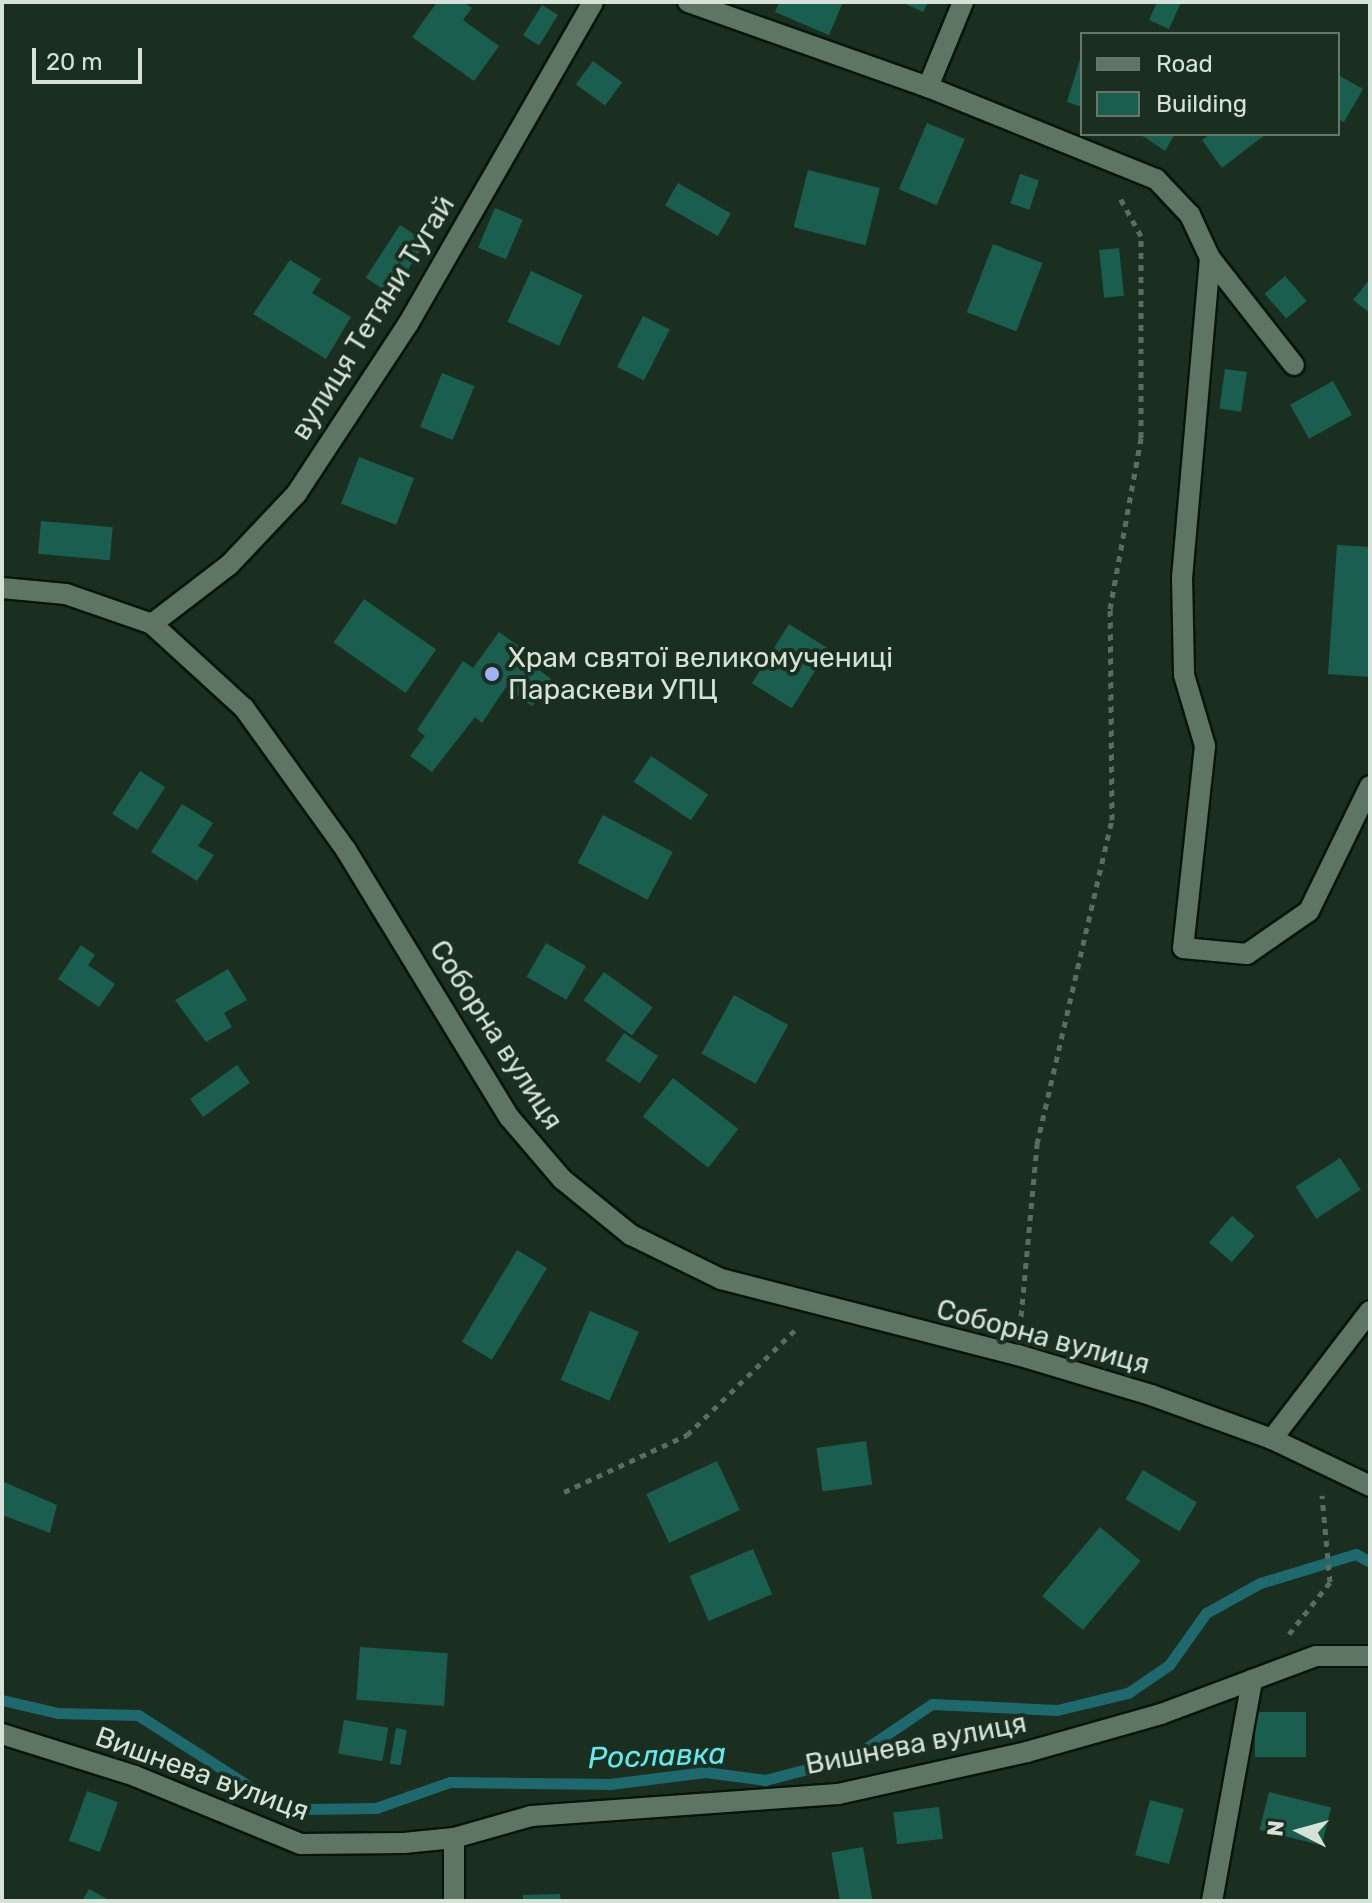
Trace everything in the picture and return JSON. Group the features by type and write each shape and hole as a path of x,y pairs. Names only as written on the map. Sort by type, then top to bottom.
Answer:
{"street":[{"name":"вулиця Тетяни Тугай","path":"152,624 229,565 297,493 408,324 593,2"},
{"path":"688,2 928,87 1156,179 1190,215 1210,258 1294,365"},
{"path":"928,87 963,2"},
{"path":"1210,258 1182,577 1184,675 1205,746 1183,948 1247,954 1309,911 1370,786"},
{"name":"Соборна вулиця","path":"2,588 66,594 152,624 244,708 294,770 509,1117 562,1179 631,1235 672,1259 817,1308 1018,1355 1272,1439 1370,1486"},
{"path":"1272,1439 1370,1311"},
{"name":"Вишнева вулиця","path":"2,1734 135,1776 301,1844 454,1838 531,1816 838,1794 1027,1752 1161,1714 1316,1656 1370,1656"},
{"path":"1212,1901 1252,1680"},
{"path":"454,1838 454,1901"}],"path":[{"path":"1018,1355 1037,1144 1112,820 1110,609 1141,438 1141,236 1097,156"},
{"path":"564,1492 687,1435 817,1308"},
{"path":"1323,1515 1330,1582"}],"building":[{"path":"437,2 463,2 472,8 463,20 499,46 474,81 412,37"},
{"path":"779,2 843,2 829,35 775,12"},
{"path":"901,2 928,2 923,12"},
{"path":"1157,2 1181,2 1169,29 1149,20"},
{"path":"542,5 558,15 539,46 523,36"},
{"path":"1080,59 1080,106 1067,102"},
{"path":"593,61 622,82 605,106 576,84"},
{"path":"1340,76 1363,89 1344,122 1340,120"},
{"path":"927,123 965,139 937,205 899,189"},
{"path":"1143,136 1174,136 1165,151"},
{"path":"1207,136 1263,136 1222,168 1202,140"},
{"path":"808,170 880,188 866,245 794,227"},
{"path":"1020,174 1039,180 1029,210 1010,203"},
{"path":"678,183 731,214 718,236 665,206"},
{"path":"495,208 523,220 506,259 478,248"},
{"path":"400,225 426,242 392,295 366,278"},
{"path":"993,244 1042,263 1016,331 967,312"},
{"path":"1119,248 1124,296 1104,298 1099,250"},
{"path":"290,260 321,279 312,293 351,317 326,359 253,314"},
{"path":"531,271 583,295 559,346 507,322"},
{"path":"1285,276 1307,301 1286,319 1265,294"},
{"path":"1370,279 1370,313 1353,300"},
{"path":"643,316 670,330 644,380 617,367"},
{"path":"1225,369 1247,372 1241,412 1219,409"},
{"path":"442,373 474,386 453,440 420,427"},
{"path":"1333,381 1352,415 1309,439 1290,405"},
{"path":"359,457 414,478 396,525 341,504"},
{"path":"41,521 113,527 110,560 38,554"},
{"path":"1337,545 1370,547 1370,677 1328,674"},
{"path":"364,599 436,649 406,693 334,642"},
{"path":"789,624 829,649 792,708 752,683"},
{"path":"499,632 534,657 530,663 551,679 532,706 506,687 482,723 475,717 432,772 410,756 425,736 417,730 463,661 473,668"},
{"path":"651,756 708,795 691,820 634,782"},
{"path":"140,771 165,787 137,830 112,814"},
{"path":"182,804 213,823 198,846 214,855 197,881 151,852"},
{"path":"603,815 673,852 647,900 578,863"},
{"path":"546,943 586,966 566,1000 526,977"},
{"path":"81,945 95,955 88,965 115,984 99,1007 58,979"},
{"path":"228,969 247,1000 224,1013 232,1027 206,1042 175,1000"},
{"path":"604,972 653,1007 632,1036 583,1000"},
{"path":"734,995 788,1025 756,1084 702,1054"},
{"path":"624,1033 658,1056 640,1083 606,1060"},
{"path":"237,1065 250,1083 203,1117 190,1099"},
{"path":"673,1078 738,1129 708,1168 643,1117"},
{"path":"1340,1158 1361,1190 1316,1219 1296,1187"},
{"path":"1232,1216 1255,1236 1232,1262 1209,1242"},
{"path":"517,1250 547,1268 492,1360 462,1342"},
{"path":"590,1311 639,1332 609,1401 561,1380"},
{"path":"866,1441 872,1485 823,1492 816,1448"},
{"path":"717,1461 740,1510 669,1543 646,1494"},
{"path":"1143,1470 1197,1502 1179,1532 1125,1499"},
{"path":"4,1482 57,1505 50,1533 2,1515"},
{"path":"1100,1527 1141,1561 1083,1630 1042,1596"},
{"path":"753,1549 772,1594 709,1621 689,1576"},
{"path":"360,1647 448,1653 444,1706 356,1700"},
{"path":"1255,1712 1306,1712 1306,1757 1255,1757"},
{"path":"344,1720 388,1728 382,1761 338,1753"},
{"path":"396,1728 407,1730 401,1765 390,1763"},
{"path":"87,1791 118,1802 100,1852 69,1841"},
{"path":"1269,1792 1331,1807 1322,1845 1260,1830"},
{"path":"1150,1800 1184,1809 1169,1864 1135,1855"},
{"path":"939,1807 943,1839 897,1844 893,1813"},
{"path":"863,1847 873,1901 840,1901 831,1853"},
{"path":"89,1889 111,1901 82,1901"},
{"path":"560,1894 561,1901 523,1901 523,1895"}],"waterway":[{"name":"Рославка","path":"2,1700 58,1713 138,1715 272,1801 303,1809 376,1808 450,1782 610,1784 705,1772 765,1780 853,1757 932,1704 1057,1710 1128,1693 1169,1665 1206,1613 1260,1583 1356,1554 1370,1562"}],"place":[{"name":"Храм святої великомучениці Параскеви УПЦ","path":"492,674"}]}
